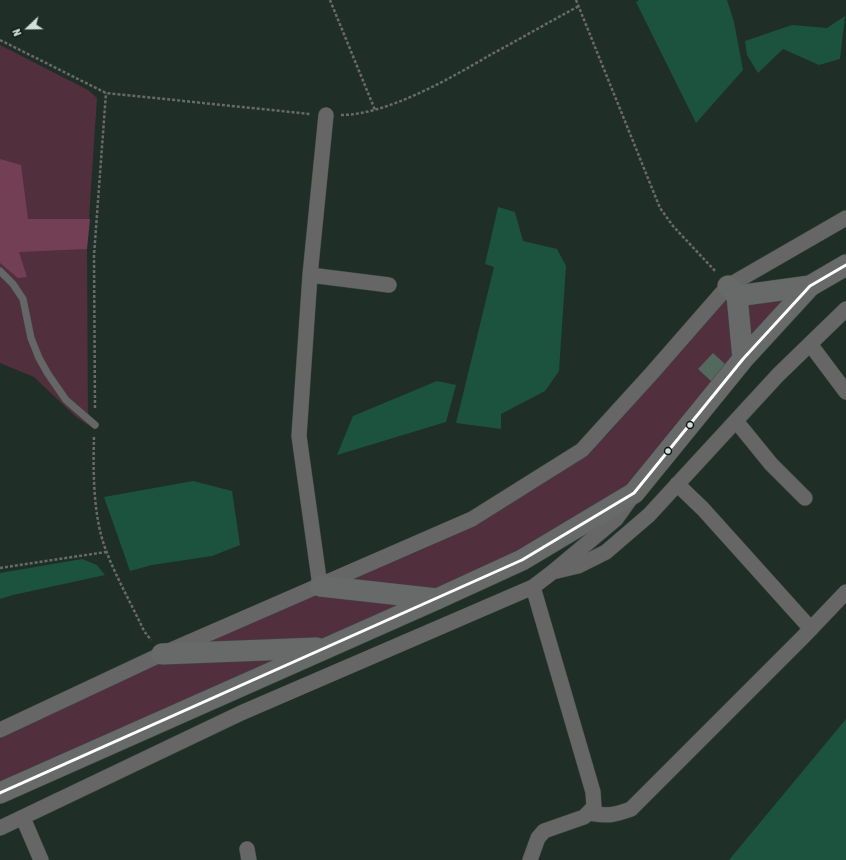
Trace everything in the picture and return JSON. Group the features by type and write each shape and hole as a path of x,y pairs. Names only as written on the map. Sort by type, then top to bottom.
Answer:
{"main road":[{"path":"0,793 522,560 634,494 743,359 810,286 846,265"},
{"path":"743,359 733,291 810,286"},
{"path":"320,586 437,599"},
{"path":"162,654 327,648"}],"street":[{"path":"320,586 299,436 310,275 326,115"},
{"path":"0,730 162,654 472,519 582,450 652,373 733,291 846,218"},
{"path":"310,275 389,285"},
{"path":"554,571 578,566 606,552 649,515 778,375 846,309"},
{"path":"810,344 846,392"},
{"path":"736,420 771,464 804,498"},
{"path":"677,484 703,509 811,629"},
{"path":"0,828 241,713 532,587 554,571 616,519 634,494"},
{"path":"530,860 538,838 544,831 584,817 594,807 593,792 532,587"},
{"path":"588,813 606,816 616,815 631,809 846,592"},
{"path":"23,818 41,860"}],"lane":[{"path":"0,271 13,284 23,299 31,338 38,358 66,400 95,425"}],"path":[{"path":"330,0 375,110"},
{"path":"576,0 660,208 673,226 733,291"},
{"path":"0,40 106,93 326,115 348,115 375,110 402,100 449,78 579,6"},
{"path":"106,93 94,255 95,425 93,471 98,520 106,552 144,631 162,654"},
{"path":"0,568 106,552"}],"shaded area":[{"path":"639,0 727,0 734,22 743,70 696,123 636,2"},
{"path":"845,16 840,59 819,65 783,49 758,73 747,55 745,41 792,25 827,28"},
{"path":"0,45 88,90 97,98 87,249 88,425 75,416 34,377 0,363"},
{"path":"0,159 21,165 28,219 90,219 87,249 19,252 27,277 18,278 0,263"},
{"path":"498,207 515,212 523,241 557,249 566,266 559,371 545,391 501,414 501,429 456,423 494,267 485,264"},
{"path":"727,295 734,362 630,483 576,522 432,593 336,584 414,553 472,527 584,455 608,434"},
{"path":"790,296 748,342 744,303"},
{"path":"437,381 456,385 446,422 337,455 353,416"},
{"path":"193,481 232,491 240,545 212,556 152,565 130,571 104,497"},
{"path":"82,559 97,565 105,575 0,599 0,573"},
{"path":"321,590 414,601 335,639 193,647"},
{"path":"285,656 0,783 0,737 160,661"},
{"path":"846,719 846,860 729,860"}],"building":[{"path":"713,353 726,365 712,382 698,369"}],"transit line":[{"path":"0,793 522,560 634,493 743,359 810,286 846,265"}]}
